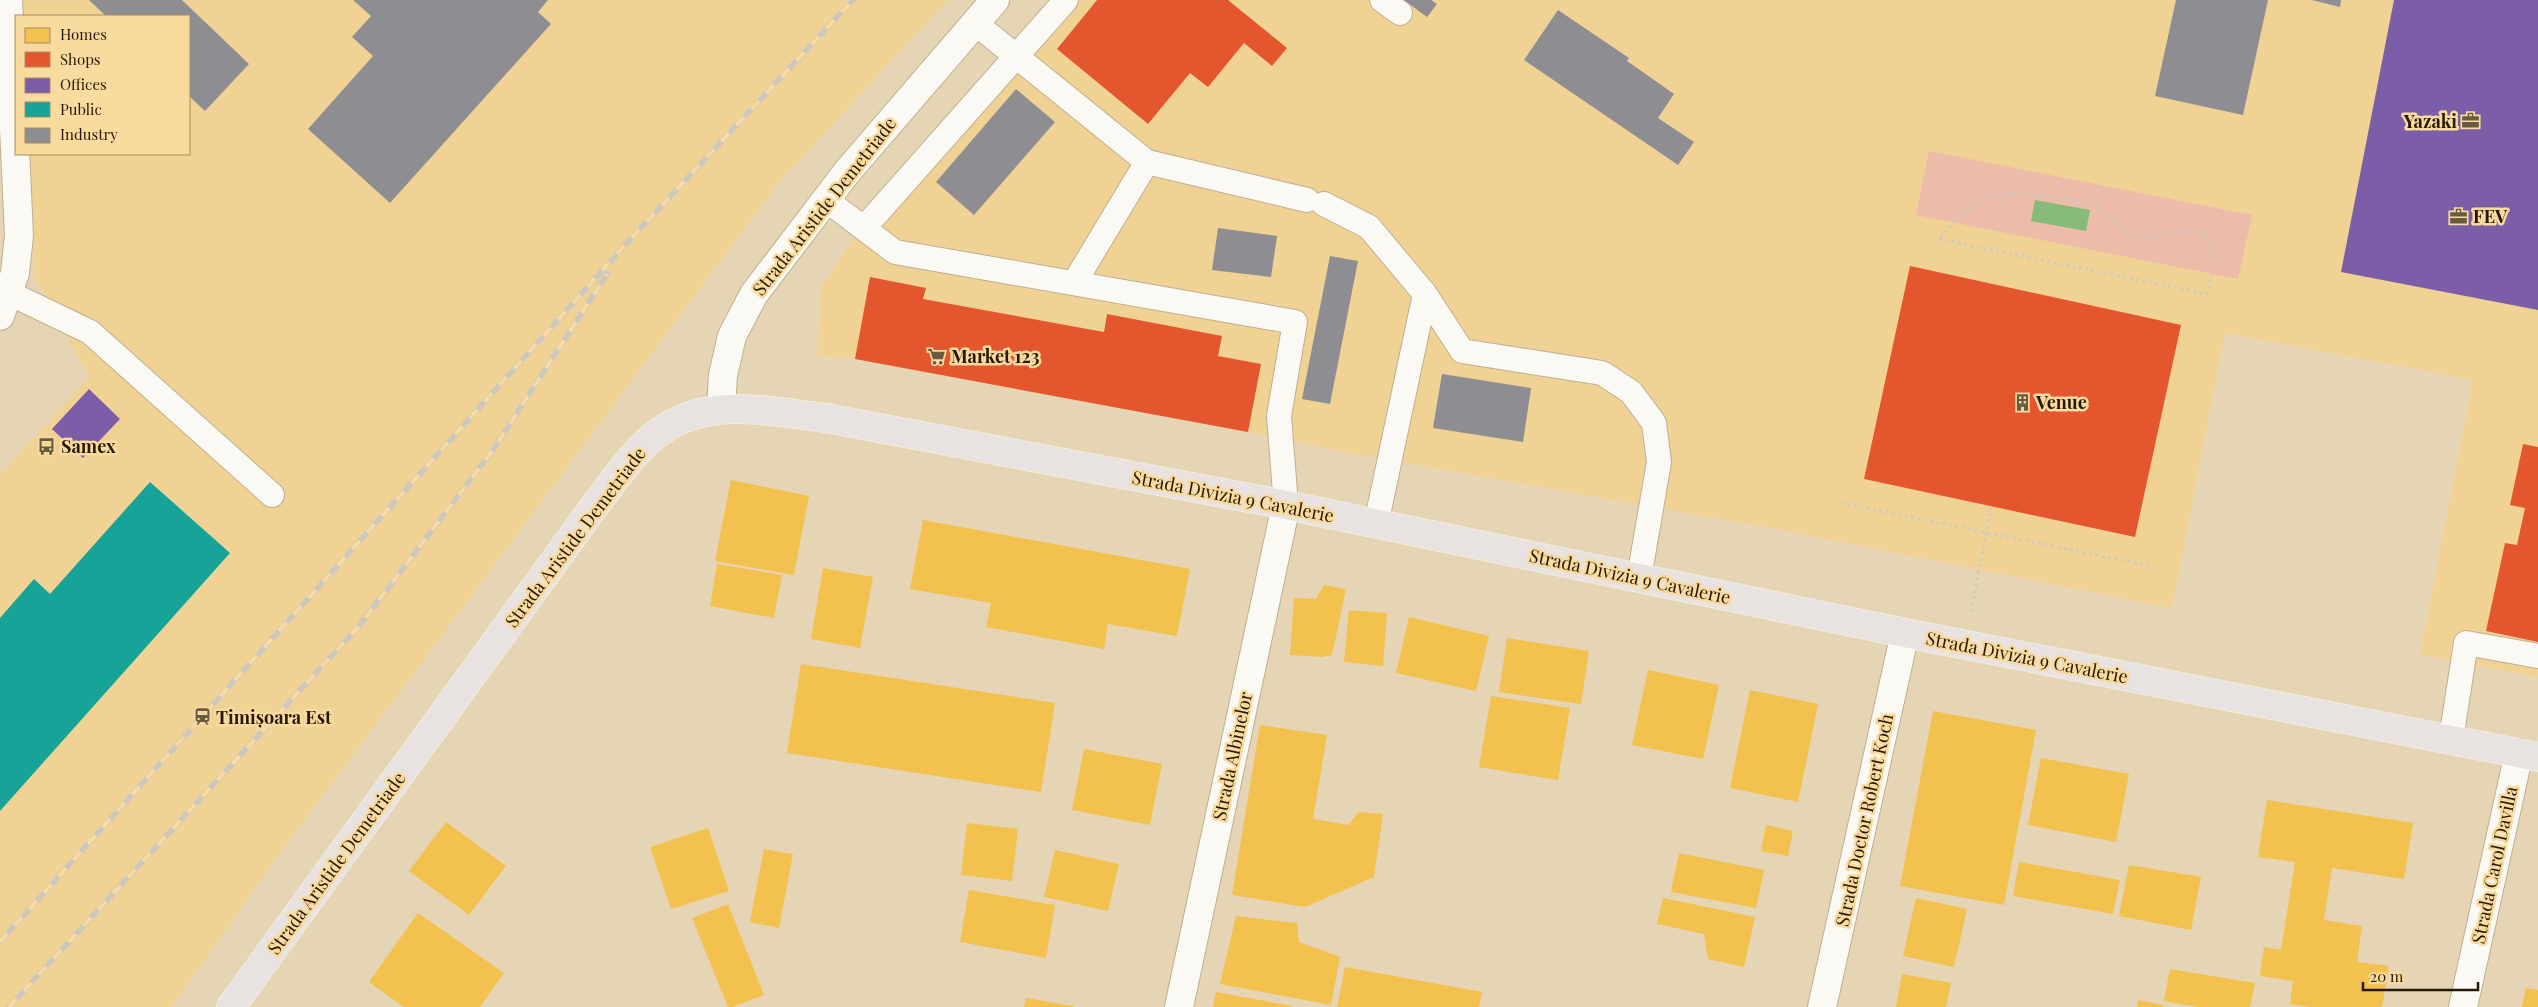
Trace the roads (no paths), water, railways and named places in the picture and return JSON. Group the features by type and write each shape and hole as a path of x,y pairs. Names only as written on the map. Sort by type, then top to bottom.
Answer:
{"main road":[{"name":"Strada Divizia 9 Cavalerie","path":"721,408 764,410 826,418 1286,505 1905,633 2529,755"},
{"name":"Strada Aristide Demetriade","path":"231,1007 596,504 638,451 669,424 699,412 721,408"}],"street":[{"path":"8,0 15,150"},
{"name":"Strada Aristide Demetriade","path":"721,408 723,375 732,336 754,294 825,198 995,0"},
{"path":"4,304 18,257 19,235 15,155"},
{"name":"Strada Albinelor","path":"1179,1007 1286,505"},
{"name":"Strada Doctor Robert Koch","path":"1822,1007 1905,633"},
{"name":"Strada Carol Davilla","path":"2463,1007 2529,755"}],"lane":[{"path":"864,228 1066,0"},
{"path":"975,23 1147,162 1315,202 1369,227 1425,294 1462,351 1602,373 1631,392 1654,423 1659,462 1639,578"},
{"path":"1074,283 1147,162"},
{"path":"825,198 895,252 1295,322 1279,416 1286,505"},
{"path":"1376,524 1425,294"},
{"path":"4,304 90,332 272,495"},
{"path":"2450,739 2466,643 2538,656"}],"railway":[{"path":"0,942 626,244 853,0"},
{"path":"9,1007 360,625 493,450 607,274"}],"place":[{"name":"Yazaki","path":"2471,121"},
{"name":"FEV","path":"2459,216"},
{"name":"Market 123","path":"937,356"},
{"name":"Venue","path":"2022,402"},
{"name":"Samex","path":"47,446"},
{"name":"Timișoara Est","path":"202,717"}]}
